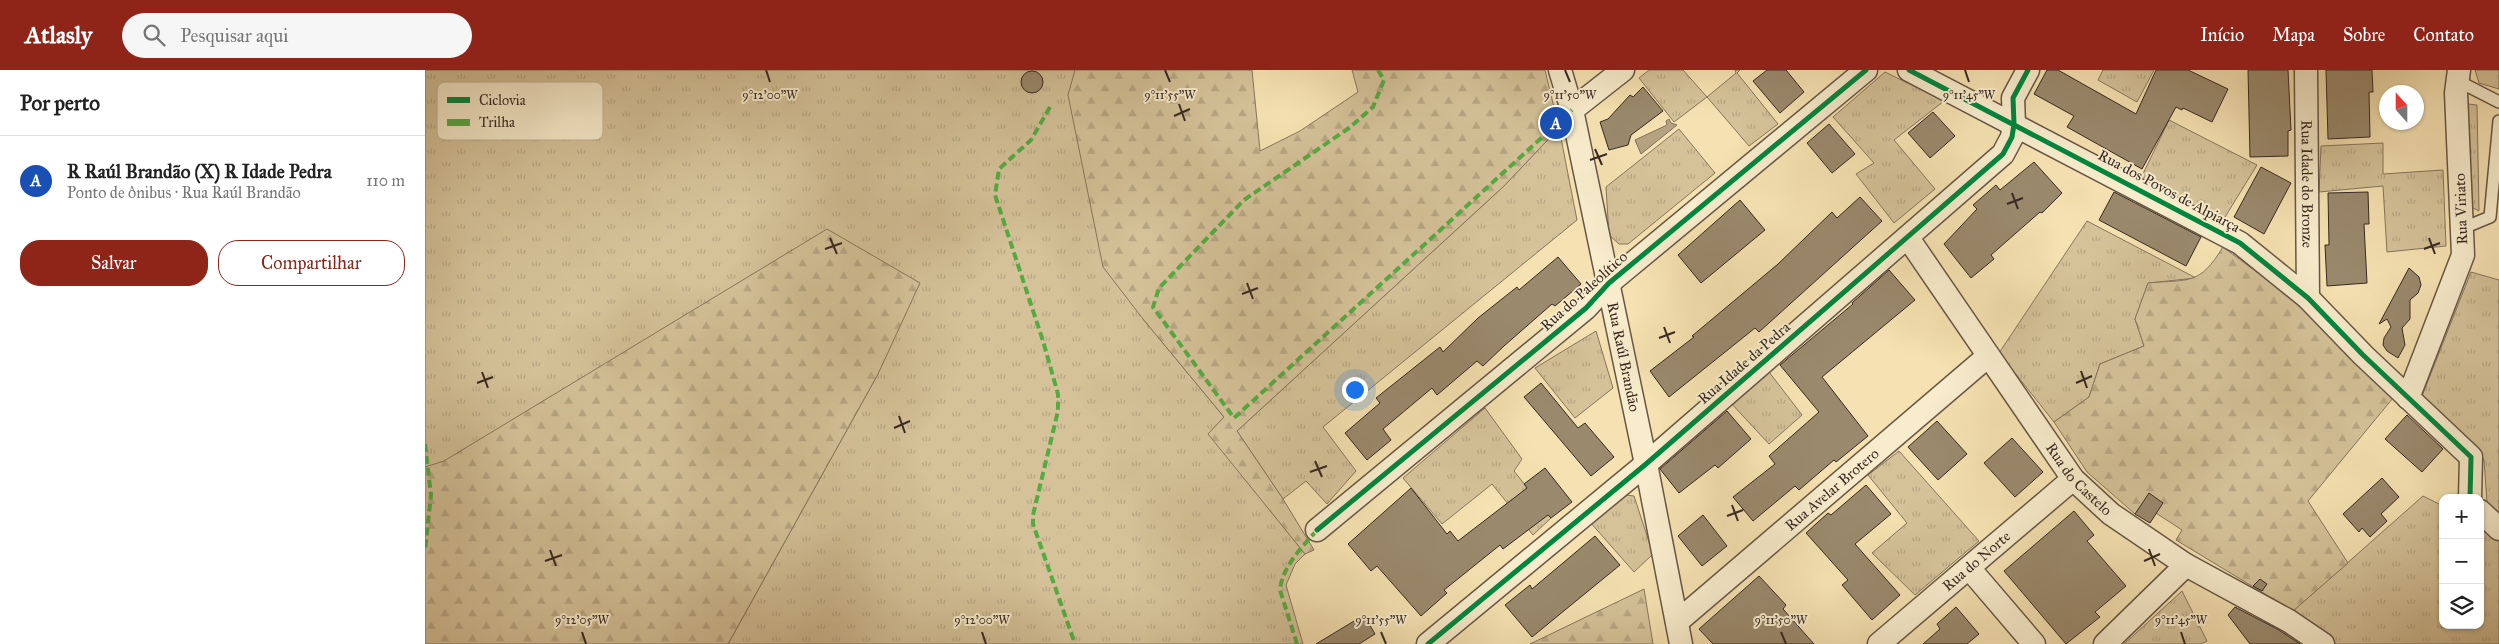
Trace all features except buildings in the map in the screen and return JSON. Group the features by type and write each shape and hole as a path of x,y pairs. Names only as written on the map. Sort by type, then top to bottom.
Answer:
{"street":[{"name":"Rua Raúl Brandão","path":"1560,70 1572,110 1609,283 1681,644"},
{"path":"1572,110 1623,70"},
{"name":"Rua do Paleolítico","path":"1317,530 1586,308 1609,283 1866,70"},
{"name":"Rua dos Povos de Alpiarça","path":"1909,70 2240,243 2308,298 2363,355 2471,457 2470,494"},
{"name":"Rua Idade da Pedra","path":"1428,644 1646,464 2003,154 2012,137 2014,124 2013,98 2029,70"},
{"name":"Rua Idade do Bronze","path":"2306,70 2308,298"},
{"name":"Rua Viriato","path":"2408,398 2463,255 2456,93 2458,75"},
{"name":"Rua do Castelo","path":"1907,238 2073,479 2111,514 2186,565 2289,621 2323,644"},
{"name":"Rua Avelar Brotero","path":"1677,622 1987,356"},
{"name":"Rua do Norte","path":"1879,644 2073,479"},
{"path":"2484,515 2499,529"},
{"path":"2105,644 2186,565"},
{"path":"1969,568 2034,644"}],"lane":[{"path":"2458,75 2499,102"},
{"path":"2461,229 2490,217 2499,121"}],"green space":[{"path":"425,70 1232,70 1143,319 1224,417 1209,434 1305,554 1295,564 1286,585 1303,644 728,644 878,374 425,467"},
{"path":"1075,70 1252,70 1260,151 1300,131 1358,92 1352,70 1545,70 1559,128 1504,186 1237,431 1283,499 1314,550 1305,554 1208,434 1224,417 1143,319 1103,267 1068,95"},
{"path":"1649,70 1683,70 1707,97 1674,122 1639,78"},
{"path":"1735,70 1740,70 1737,73 1778,124 1749,146 1707,97 1736,73"},
{"path":"2103,70 2154,70 2137,102 2098,80"},
{"path":"2475,70 2499,70 2499,89 2479,83"},
{"path":"1885,72 1944,101 1894,140 1935,189 1894,223 1856,174 1874,163 1833,117"},
{"path":"2468,104 2477,105 2479,211 2471,207"},
{"path":"2169,120 2257,165 2222,222 2141,178"},
{"path":"1559,128 1577,220 1323,427 1356,471 1327,504 1306,481 1283,499 1237,431 1504,186"},
{"path":"1679,129 1715,173 1628,244 1619,244 1609,235 1606,187"},
{"path":"2383,143 2383,174 2443,170 2446,246 2387,252 2383,186 2319,192 2321,146"},
{"path":"2087,221 2196,278 2148,283 2135,319 2144,346 2100,364 2089,397 2054,422 1999,353"},
{"path":"827,229 920,283 878,374 728,644 425,644 425,467 444,461"},
{"path":"2223,247 2301,305 2393,398 2308,501 2348,563 2293,611 2176,540 2182,530 2142,504 2135,514 2087,472 2054,422 2089,397 2100,364 2144,346 2135,319 2148,283 2192,278 2207,269"},
{"path":"2471,272 2499,280 2499,513 2487,502 2484,460 2477,448 2422,396"},
{"path":"1596,331 1613,388 1575,418 1535,368"},
{"path":"1766,368 1802,415 1769,444 1729,401"},
{"path":"1485,408 1522,459 1514,471 1551,518 1533,535 1492,484 1442,524 1403,478"},
{"path":"1899,451 1979,541 1915,595 1872,553 1907,523 1868,475"},
{"path":"1626,495 1634,496 1653,554 1634,572 1590,522"},
{"path":"2423,496 2439,504 2439,629 2484,629 2484,525 2499,539 2499,644 2336,644 2293,611"},
{"path":"1644,589 1653,644 1530,644"},
{"path":"2182,591 2207,641 2201,644 2124,644"}],"shaded area":[{"path":"1669,119 1671,123 1677,125 1641,154 1635,140 1667,125 1666,121"}],"marked path":[{"path":"1378,70 1384,80 1373,107 1349,128 1244,200 1159,288 1153,307 1234,418 1572,110"},
{"path":"1050,107 1031,140 999,169 995,195 1043,341 1058,394 1058,411 1033,515 1033,524 1075,644"},
{"path":"425,444 431,495 425,550"},
{"path":"1297,644 1280,590 1289,565 1299,550 1317,530"}],"cycle path":[{"path":"1317,530 1586,308 1609,283 1866,70"},
{"path":"1909,70 2240,243 2308,298 2363,355 2471,457 2470,494"},
{"path":"1428,644 1646,464 2003,154 2012,137 2014,124 2013,98 2028,70"}],"place":[{"name":"R Raúl Brandão (X) R Idade Pedra","path":"1556,123"}]}
